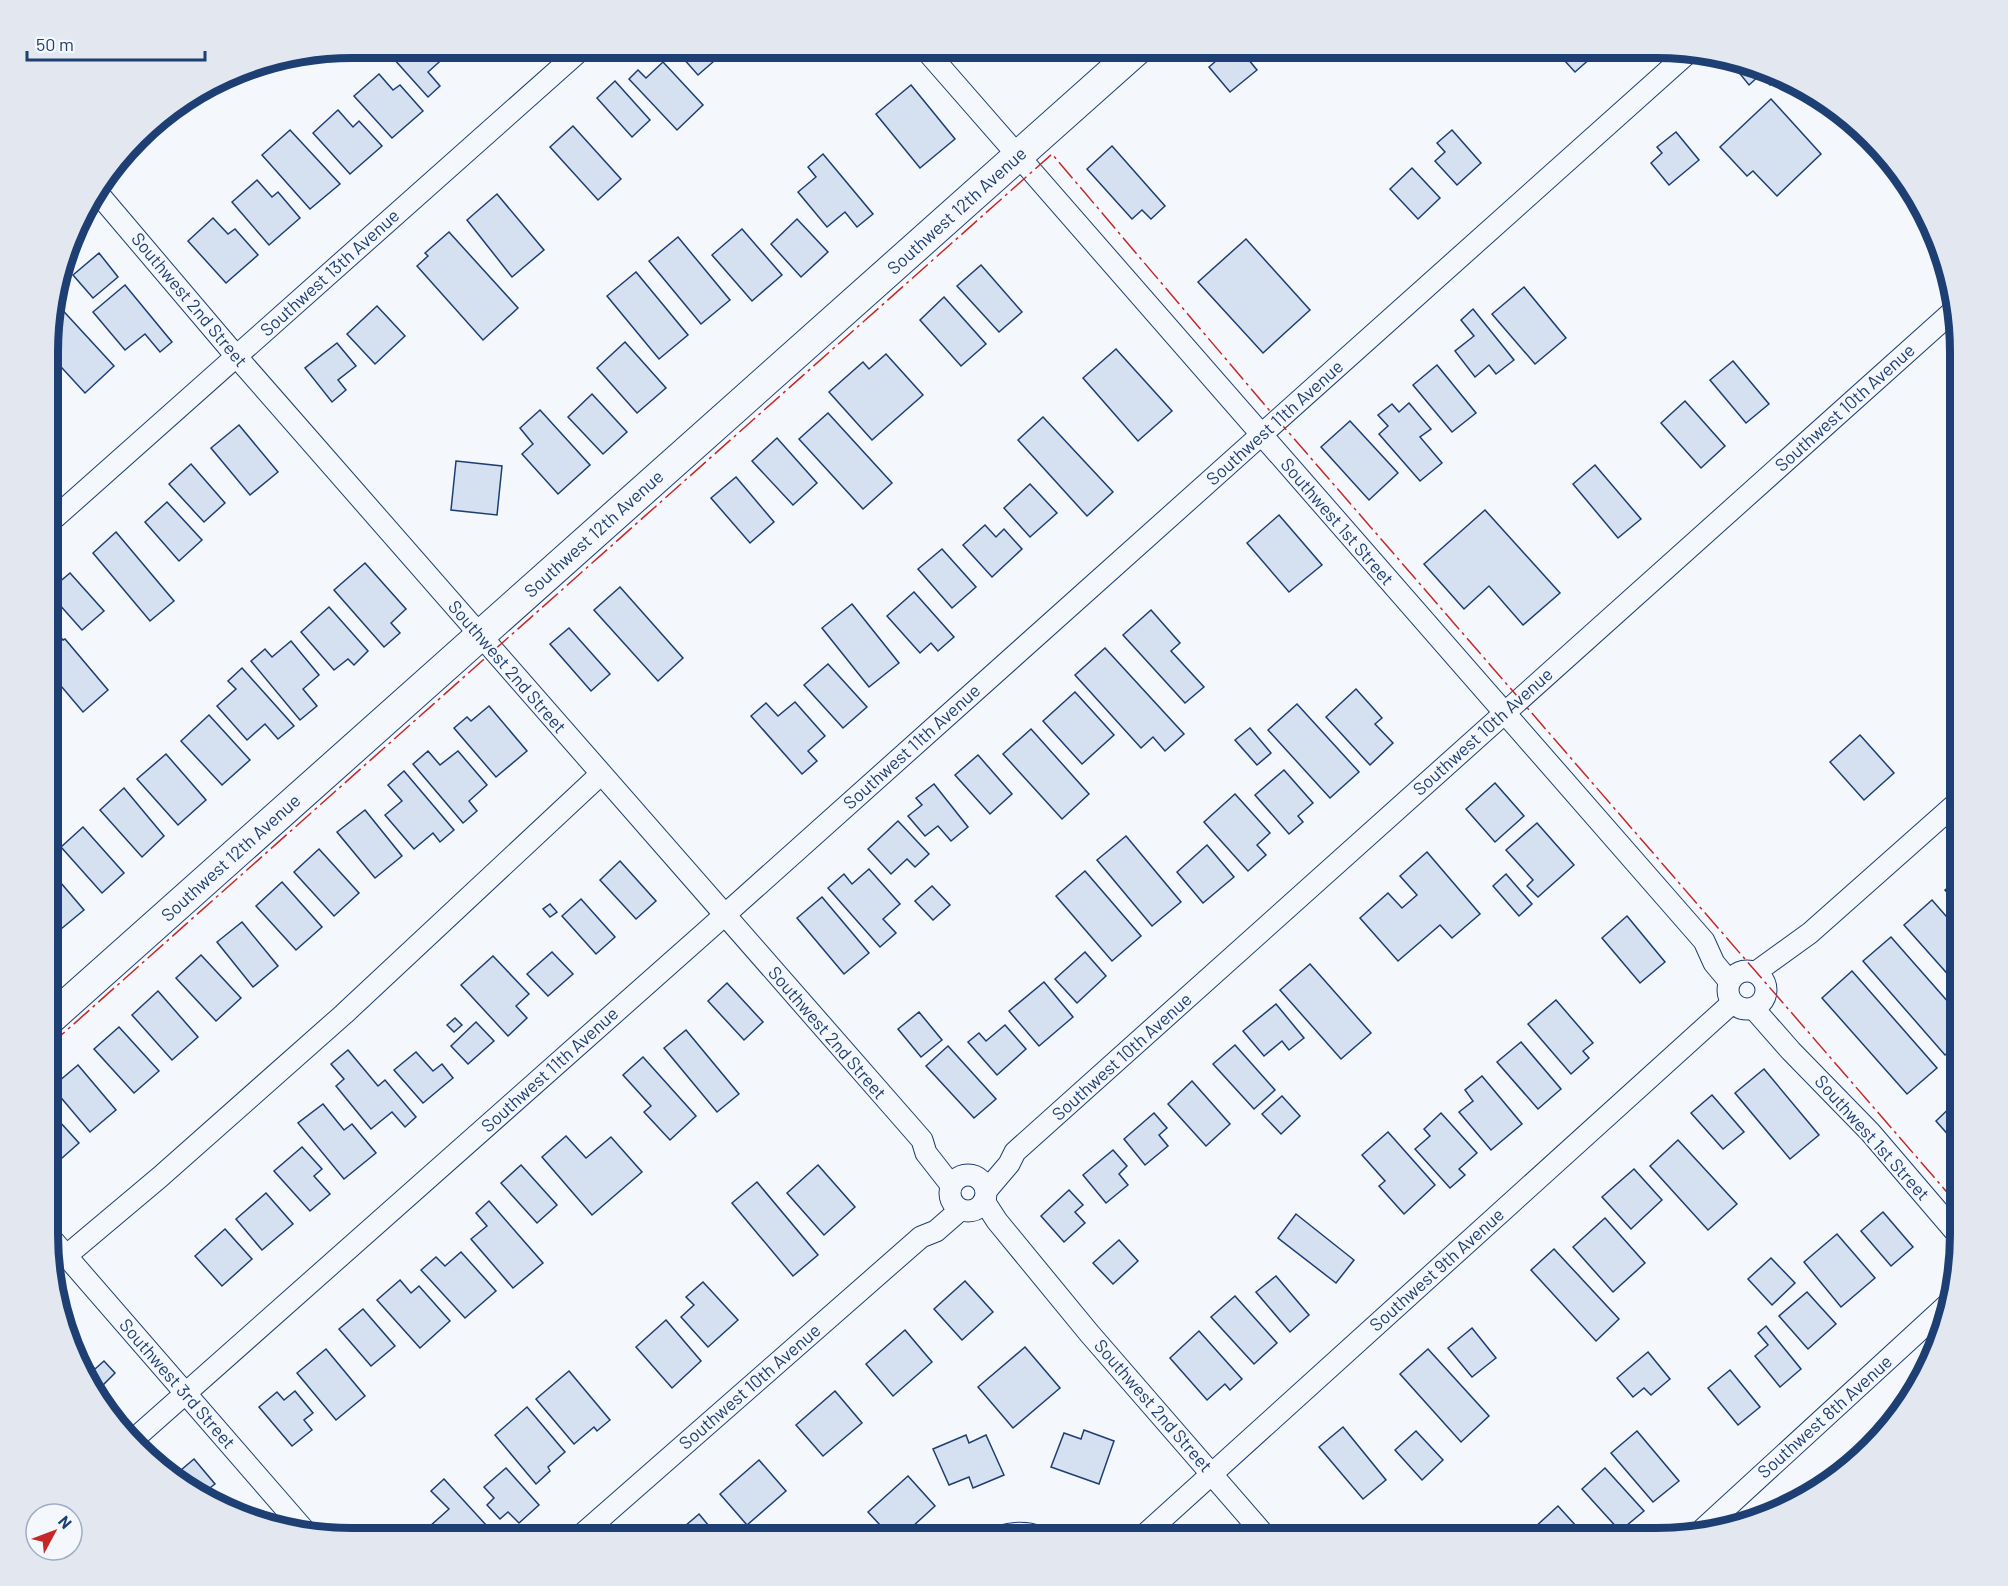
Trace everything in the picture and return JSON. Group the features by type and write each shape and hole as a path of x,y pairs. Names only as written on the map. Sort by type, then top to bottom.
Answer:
{"street":[{"name":"Southwest 13th Avenue","path":"58,515 572,58"},
{"name":"Southwest 1st Street","path":"933,58 1704,941 1720,951 1742,975 1766,983 1762,999 1793,1031 1807,1068 1870,1132 1950,1225"},
{"name":"Southwest 12th Avenue","path":"58,1012 1128,58"},
{"name":"Southwest 11th Avenue","path":"139,1435 1681,60"},
{"name":"Southwest 2nd Street","path":"102,199 480,636 922,1140 926,1153 968,1194 997,1235 1018,1246 1089,1333 1258,1528"},
{"name":"Southwest 10th Avenue","path":"590,1528 921,1237 925,1227 1009,1164 1015,1152 1947,316"},
{"path":"66,1256 160,1177 344,1014 601,774"},
{"path":"1810,933 1762,999 1746,1010 1732,1003 1728,988 1742,975 1810,933 1950,809"},
{"name":"Southwest 9th Avenue","path":"1152,1528 1732,1003"},
{"name":"Southwest 3rd Street","path":"59,1247 298,1522"},
{"name":"Southwest 8th Avenue","path":"1710,1522 1938,1313"}],"building":[{"path":"393,58 444,58 428,72 440,86 428,97"},
{"path":"683,58 718,58 698,75"},
{"path":"1219,58 1247,58 1257,70 1230,92 1209,67"},
{"path":"1562,58 1591,58 1575,72"},
{"path":"663,62 703,105 677,130 629,79 638,70 646,78"},
{"path":"1737,70 1758,77 1749,85"},
{"path":"379,74 393,90 400,85 423,111 392,138 354,96"},
{"path":"615,81 650,120 632,137 597,98"},
{"path":"911,85 955,139 920,168 876,114"},
{"path":"1771,99 1821,154 1777,196 1753,171 1747,176 1720,147"},
{"path":"338,110 353,127 359,121 382,146 350,174 313,133"},
{"path":"573,126 621,179 598,200 550,147"},
{"path":"290,130 340,184 310,209 262,155"},
{"path":"1452,130 1481,163 1457,185 1435,161 1445,152 1437,143"},
{"path":"1676,132 1699,160 1669,185 1651,163 1662,153 1657,147"},
{"path":"1112,146 1165,206 1151,219 1142,210 1132,219 1087,169"},
{"path":"823,154 873,214 857,227 845,212 827,227 798,192 816,177 808,167"},
{"path":"1412,168 1440,198 1418,219 1390,189"},
{"path":"257,180 272,197 278,192 300,218 269,245 232,202"},
{"path":"497,194 544,250 512,277 467,220"},
{"path":"213,218 228,234 235,229 258,255 226,283 188,241"},
{"path":"797,219 828,252 801,277 771,244"},
{"path":"742,229 782,275 752,301 712,255"},
{"path":"449,232 518,308 483,340 417,266 428,256 425,253"},
{"path":"678,237 730,300 701,324 649,261"},
{"path":"1246,239 1310,310 1263,353 1198,282"},
{"path":"99,253 118,277 93,298 73,275"},
{"path":"981,265 1022,312 999,332 957,286"},
{"path":"636,272 688,335 659,359 607,296"},
{"path":"125,285 172,342 160,352 145,334 125,350 93,312"},
{"path":"1524,287 1566,338 1535,364 1492,314"},
{"path":"944,297 986,344 961,366 920,320"},
{"path":"377,306 405,336 375,364 347,334"},
{"path":"62,309 114,366 85,393 58,364"},
{"path":"1473,309 1514,360 1496,374 1489,365 1475,377 1455,351 1474,336 1461,320"},
{"path":"625,342 666,388 637,413 597,368"},
{"path":"337,343 356,366 338,380 346,390 332,402 305,368"},
{"path":"1116,349 1172,411 1138,441 1083,378"},
{"path":"886,354 923,395 872,440 829,392 863,362 869,369"},
{"path":"1733,361 1769,404 1746,423 1710,380"},
{"path":"1437,365 1476,413 1452,432 1413,385"},
{"path":"592,394 627,432 603,454 568,417"},
{"path":"1685,401 1725,446 1701,468 1661,423"},
{"path":"1409,403 1431,429 1420,437 1442,463 1420,481 1379,434 1388,426 1378,415 1392,404 1399,412"},
{"path":"540,410 590,465 558,494 522,454 533,444 520,428"},
{"path":"828,413 892,483 863,509 799,439"},
{"path":"1043,417 1113,492 1087,516 1018,440"},
{"path":"1350,421 1398,473 1369,500 1321,447"},
{"path":"239,425 278,472 250,495 211,448"},
{"path":"777,438 817,483 793,505 752,461"},
{"path":"456,461 502,466 497,515 451,510"},
{"path":"191,464 225,503 204,522 169,484"},
{"path":"1595,465 1641,519 1618,538 1573,484"},
{"path":"736,477 774,522 750,543 711,498"},
{"path":"1030,484 1057,513 1030,537 1004,508"},
{"path":"167,502 202,540 179,561 145,522"},
{"path":"1485,510 1560,593 1523,625 1489,586 1464,609 1424,564"},
{"path":"1279,515 1322,565 1289,592 1247,543"},
{"path":"985,525 996,537 1004,529 1022,549 992,577 963,545"},
{"path":"116,532 174,601 150,621 93,553"},
{"path":"942,549 976,587 952,608 918,569"},
{"path":"365,563 406,609 391,623 400,633 384,647 334,590"},
{"path":"70,573 104,611 82,630 58,603 58,583"},
{"path":"620,587 683,658 658,681 594,610"},
{"path":"914,592 954,637 938,651 931,643 920,653 887,616"},
{"path":"852,604 899,663 869,687 822,628"},
{"path":"329,607 368,651 354,665 348,659 334,670 301,632"},
{"path":"1151,610 1180,643 1171,651 1204,687 1185,703 1123,635"},
{"path":"569,628 610,674 591,691 550,644"},
{"path":"58,634 63,640 65,639 108,690 83,712 58,682"},
{"path":"291,641 319,675 303,689 317,706 300,720 251,661 265,649 272,657"},
{"path":"1105,648 1184,734 1165,751 1153,737 1141,748 1075,675"},
{"path":"828,664 867,707 843,728 804,685"},
{"path":"242,668 294,726 278,739 265,724 247,740 217,706 236,689 228,681"},
{"path":"1356,689 1382,718 1375,724 1393,743 1370,765 1326,717"},
{"path":"1075,692 1114,735 1082,764 1043,721"},
{"path":"795,702 825,736 808,751 817,761 802,774 751,716 766,703 778,716"},
{"path":"1297,704 1359,772 1330,798 1268,730"},
{"path":"489,706 527,751 496,777 454,728 467,717 471,721"},
{"path":"209,715 250,760 222,785 181,741"},
{"path":"1250,728 1271,753 1257,765 1235,740"},
{"path":"1031,729 1089,794 1062,819 1003,754"},
{"path":"1860,735 1894,773 1864,800 1830,762"},
{"path":"428,751 440,765 458,751 487,785 469,801 477,811 463,823 413,764"},
{"path":"166,754 206,800 178,825 137,779"},
{"path":"978,755 1012,794 990,814 955,775"},
{"path":"1284,770 1313,803 1298,816 1303,822 1289,834 1255,795"},
{"path":"404,771 454,830 440,842 433,833 414,849 385,815 402,801 388,785"},
{"path":"1495,783 1524,816 1495,842 1466,809"},
{"path":"934,784 968,827 951,841 938,826 925,836 908,816 922,805 916,798"},
{"path":"124,788 164,836 142,857 100,810"},
{"path":"1235,794 1270,833 1257,845 1266,855 1248,871 1204,822"},
{"path":"365,810 402,856 375,878 337,832"},
{"path":"898,821 929,854 915,867 907,859 891,874 868,849"},
{"path":"1537,823 1574,865 1538,897 1527,886 1533,880 1506,850"},
{"path":"83,827 124,873 102,893 61,847"},
{"path":"1126,836 1181,902 1152,926 1097,860"},
{"path":"1207,845 1234,877 1203,903 1177,872"},
{"path":"319,849 359,893 334,916 294,872"},
{"path":"1427,852 1480,914 1452,938 1440,925 1398,961 1360,918 1388,893 1402,908 1417,895 1400,876"},
{"path":"620,861 656,901 636,919 600,880"},
{"path":"869,869 900,904 883,919 896,933 880,947 828,888 844,874 852,884"},
{"path":"1085,871 1141,936 1112,961 1056,896"},
{"path":"1506,874 1532,904 1519,916 1493,886"},
{"path":"58,880 84,910 61,929 58,926"},
{"path":"282,882 322,927 296,950 256,906"},
{"path":"932,886 950,905 933,920 915,901"},
{"path":"1950,886 1950,896 1945,890"},
{"path":"822,897 869,953 844,974 797,918"},
{"path":"581,899 615,937 596,954 562,916"},
{"path":"1932,900 1950,921 1950,977 1904,925"},
{"path":"550,904 557,912 550,917 543,909"},
{"path":"1627,916 1665,962 1640,983 1602,938"},
{"path":"242,922 278,966 253,987 217,942"},
{"path":"1891,937 1950,1004 1950,1051 1945,1055 1863,961"},
{"path":"552,952 573,974 548,996 527,974"},
{"path":"1085,952 1106,976 1077,1003 1055,979"},
{"path":"201,955 241,998 216,1021 176,978"},
{"path":"493,956 529,994 516,1006 527,1018 508,1036 461,985"},
{"path":"1310,964 1371,1033 1341,1059 1280,990"},
{"path":"1852,971 1937,1068 1907,1094 1822,998"},
{"path":"1044,982 1073,1017 1039,1046 1009,1011"},
{"path":"727,983 763,1022 744,1040 708,1001"},
{"path":"158,991 198,1037 172,1060 132,1015"},
{"path":"1556,1000 1593,1043 1583,1051 1589,1058 1571,1074 1528,1024"},
{"path":"1276,1004 1304,1038 1289,1050 1282,1041 1264,1056 1243,1031"},
{"path":"919,1012 942,1040 921,1057 898,1029"},
{"path":"455,1018 462,1025 454,1032 447,1025"},
{"path":"476,1022 494,1041 468,1064 451,1046"},
{"path":"1005,1025 1026,1049 997,1075 968,1042 979,1033 986,1041"},
{"path":"119,1027 159,1071 134,1093 94,1049"},
{"path":"686,1030 739,1094 717,1112 664,1048"},
{"path":"1521,1042 1561,1089 1538,1109 1497,1062"},
{"path":"1235,1045 1275,1090 1254,1109 1213,1064"},
{"path":"948,1046 996,1099 974,1118 926,1066"},
{"path":"348,1050 378,1086 385,1080 416,1117 405,1127 392,1112 371,1129 336,1086 344,1079 331,1064"},
{"path":"416,1052 433,1071 442,1064 453,1078 423,1103 394,1070"},
{"path":"643,1057 696,1116 670,1140 644,1112 651,1106 623,1075"},
{"path":"78,1065 116,1110 90,1132 58,1094 58,1082"},
{"path":"1764,1069 1819,1135 1790,1159 1735,1093"},
{"path":"1482,1076 1522,1124 1491,1150 1459,1112 1473,1101 1465,1090"},
{"path":"1192,1081 1230,1124 1206,1146 1168,1104"},
{"path":"1712,1095 1744,1132 1723,1149 1691,1113"},
{"path":"1282,1096 1300,1116 1281,1134 1262,1114"},
{"path":"323,1104 344,1130 352,1124 376,1153 344,1179 298,1123"},
{"path":"1950,1108 1950,1137 1936,1121"},
{"path":"1154,1113 1167,1128 1159,1135 1168,1146 1145,1165 1124,1139"},
{"path":"1441,1113 1477,1153 1459,1169 1465,1175 1450,1188 1415,1149 1430,1136 1424,1129"},
{"path":"58,1120 79,1143 58,1162"},
{"path":"1388,1132 1435,1185 1404,1214 1379,1186 1385,1181 1362,1155"},
{"path":"566,1136 586,1158 611,1137 642,1172 592,1215 542,1157"},
{"path":"1678,1140 1737,1204 1708,1230 1650,1166"},
{"path":"302,1147 322,1169 314,1176 330,1194 310,1211 274,1171"},
{"path":"1113,1150 1127,1166 1119,1174 1128,1185 1106,1203 1083,1175"},
{"path":"521,1165 557,1205 537,1223 501,1183"},
{"path":"818,1165 855,1207 824,1235 787,1193"},
{"path":"1634,1169 1662,1200 1631,1229 1602,1197"},
{"path":"757,1182 818,1255 793,1276 732,1203"},
{"path":"1069,1190 1083,1205 1075,1212 1085,1223 1064,1242 1041,1216"},
{"path":"266,1193 293,1224 262,1250 236,1219"},
{"path":"489,1201 543,1263 513,1288 471,1239 487,1226 476,1213"},
{"path":"1883,1212 1913,1247 1891,1266 1861,1231"},
{"path":"1296,1214 1354,1260 1336,1283 1278,1238"},
{"path":"1605,1218 1645,1263 1613,1292 1573,1247"},
{"path":"225,1229 252,1259 222,1286 195,1256"},
{"path":"1837,1234 1875,1278 1841,1307 1804,1262"},
{"path":"1119,1240 1138,1261 1113,1284 1093,1263"},
{"path":"1554,1249 1619,1319 1596,1341 1531,1270"},
{"path":"461,1252 496,1291 465,1318 421,1270 436,1257 445,1266"},
{"path":"1771,1258 1795,1283 1772,1305 1748,1279"},
{"path":"1276,1276 1309,1315 1290,1332 1256,1292"},
{"path":"400,1280 411,1293 419,1286 450,1321 420,1348 377,1300"},
{"path":"965,1281 993,1312 962,1340 934,1309"},
{"path":"703,1282 738,1320 708,1347 681,1317 694,1305 686,1297"},
{"path":"1807,1292 1836,1324 1808,1349 1779,1316"},
{"path":"1235,1296 1277,1343 1254,1364 1211,1317"},
{"path":"363,1309 395,1346 371,1366 339,1329"},
{"path":"666,1320 701,1361 672,1388 636,1347"},
{"path":"1766,1326 1801,1369 1780,1387 1755,1356 1768,1345 1758,1333"},
{"path":"1472,1328 1496,1358 1472,1377 1448,1348"},
{"path":"905,1330 932,1362 893,1396 866,1364"},
{"path":"1199,1331 1242,1379 1230,1390 1225,1384 1207,1400 1170,1358"},
{"path":"1025,1347 1060,1388 1013,1428 978,1387"},
{"path":"326,1349 365,1396 336,1420 297,1373"},
{"path":"1428,1349 1489,1416 1461,1442 1400,1374"},
{"path":"1648,1352 1670,1379 1651,1395 1644,1388 1633,1397 1617,1378"},
{"path":"87,1361 95,1369 104,1361 115,1373 101,1387"},
{"path":"1730,1370 1760,1407 1738,1425 1708,1388"},
{"path":"569,1371 610,1420 597,1431 594,1427 574,1444 536,1399"},
{"path":"295,1391 313,1413 304,1420 312,1430 292,1446 259,1407 277,1392 284,1400"},
{"path":"835,1391 862,1423 823,1456 796,1425"},
{"path":"527,1407 565,1452 548,1467 550,1471 536,1484 495,1435"},
{"path":"1343,1427 1386,1480 1363,1499 1319,1447"},
{"path":"1084,1430 1114,1441 1099,1484 1051,1467 1064,1433 1081,1439"},
{"path":"1416,1431 1443,1460 1422,1480 1395,1450"},
{"path":"1637,1431 1679,1481 1653,1502 1611,1453"},
{"path":"966,1435 969,1443 986,1435 1004,1475 973,1488 969,1477 949,1485 933,1449"},
{"path":"194,1459 215,1484 208,1490 179,1471"},
{"path":"759,1460 786,1491 747,1525 720,1494"},
{"path":"506,1468 539,1505 519,1523 508,1512 500,1519 487,1505 494,1498 484,1487"},
{"path":"1605,1468 1644,1511 1624,1528 1617,1528 1582,1489"},
{"path":"908,1476 935,1506 911,1528 883,1528 868,1512"},
{"path":"444,1479 489,1528 432,1528 430,1526 449,1509 431,1491"},
{"path":"1558,1506 1578,1528 1534,1528"},
{"path":"699,1514 711,1528 683,1528"}],"power":[{"path":"58,1038 1052,154 1264,404 1950,1196"}]}
